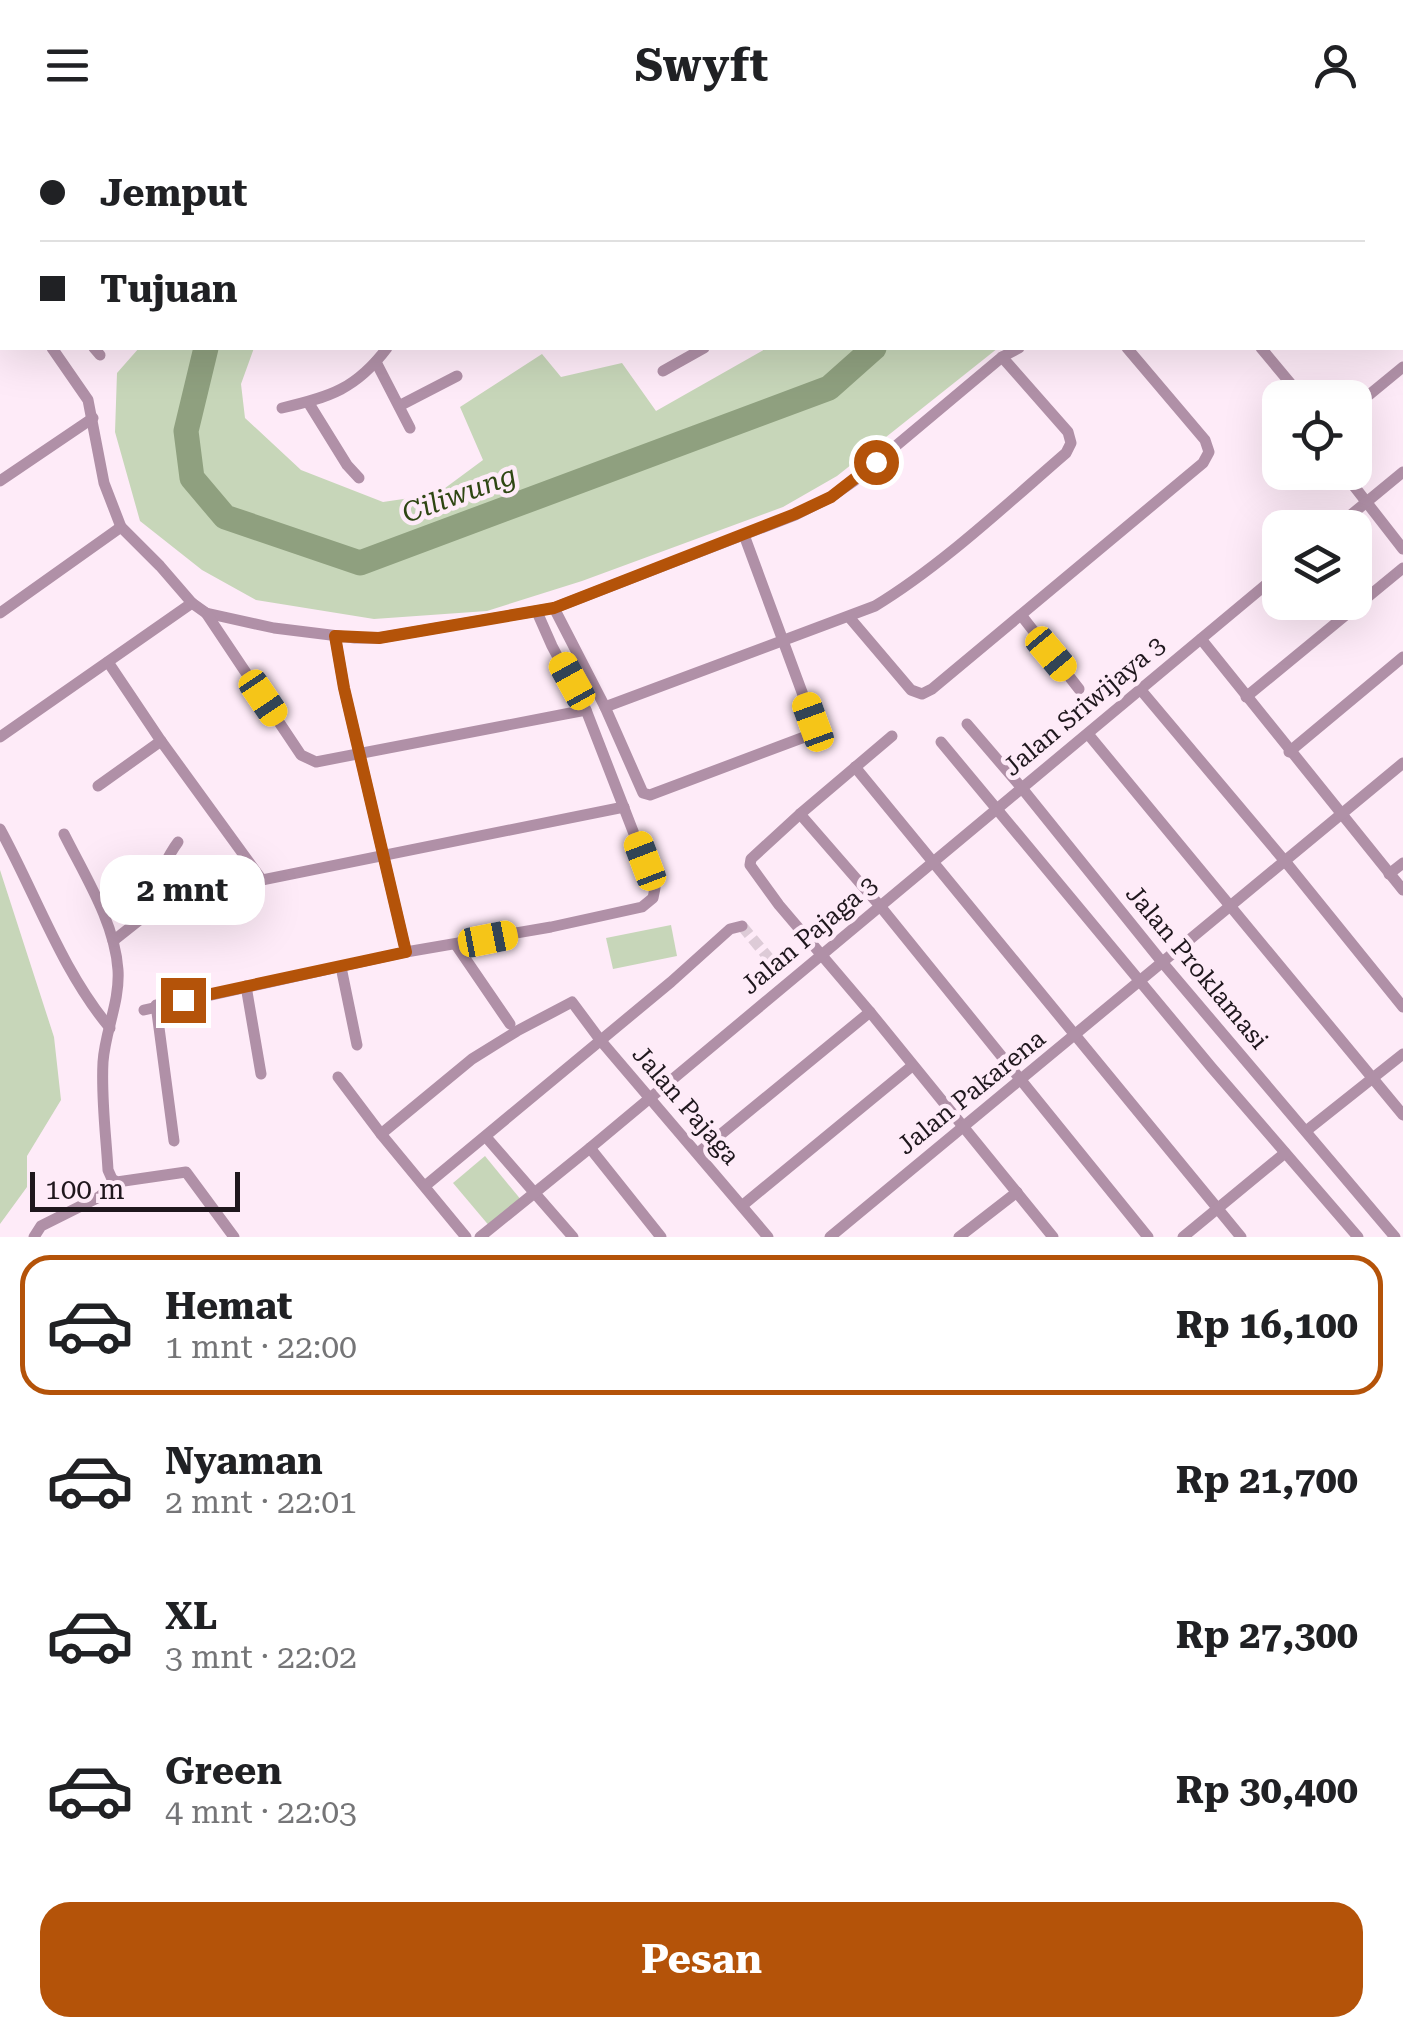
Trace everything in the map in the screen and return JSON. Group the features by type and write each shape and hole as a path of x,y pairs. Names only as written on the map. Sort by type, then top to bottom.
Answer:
{"street":[{"path":"53,350 82,390 93,418 104,483 121,528 206,613 301,754 316,762 586,710"},
{"path":"282,408 345,388 366,374 385,350"},
{"path":"663,371 700,350"},
{"path":"206,613 274,628 379,638 554,608 744,536 842,489 1015,350"},
{"path":"850,617 902,681 922,694 1203,463 1209,452 1205,440 1129,350"},
{"path":"1263,350 1288,380"},
{"path":"604,707 875,606 1066,453 1071,443 1068,432 1002,357"},
{"path":"376,362 410,428"},
{"path":"1372,392 1403,367"},
{"path":"399,406 458,376"},
{"path":"308,402 358,478"},
{"path":"0,480 93,418"},
{"path":"1357,510 1403,472"},
{"path":"1357,490 1403,548"},
{"path":"0,613 121,528"},
{"path":"554,608 643,793 650,794 807,736 813,730 813,722 744,536"},
{"path":"1246,697 1403,568"},
{"name":"Jalan Sriwijaya 3","path":"997,808 1262,588"},
{"path":"0,737 192,603"},
{"path":"174,1141 150,1008 406,952 551,928 642,907 653,898 655,888 586,710 537,612"},
{"path":"1021,616 1080,689"},
{"path":"335,636 406,952"},
{"path":"1200,640 1403,890"},
{"path":"1289,752 1403,658"},
{"path":"108,662 262,880"},
{"path":"1140,688 1403,1007"},
{"name":"Jalan Proklamasi","path":"967,724 1395,1237"},
{"path":"1088,734 1403,1115"},
{"path":"892,736 800,814 750,864 779,905 1053,1237"},
{"path":"98,786 162,741"},
{"name":"Jalan Proklamasi","path":"940,742 1358,1237"},
{"name":"Jalan Pakarena","path":"830,1237 1403,763"},
{"path":"855,767 1241,1237"},
{"path":"212,890 624,807"},
{"name":"Jalan Pajaga 3","path":"480,1237 590,1148 785,978 821,956 997,808"},
{"path":"800,814 880,906 1148,1237"},
{"path":"0,829 68,965 91,1005 110,1028"},
{"path":"64,834 96,897 118,970 103,1088 108,1170 118,1182"},
{"path":"112,941 142,918 139,907 178,842"},
{"path":"1389,874 1403,863"},
{"path":"426,1186 730,930 742,926"},
{"path":"456,945 510,1024"},
{"path":"340,967 357,1045"},
{"path":"246,986 261,1074"},
{"name":"Jalan Pajaga","path":"381,1134 472,1059 570,1002 768,1237"},
{"path":"698,1153 870,1012"},
{"path":"1306,1132 1403,1054"},
{"path":"742,1205 912,1066"},
{"path":"338,1076 466,1237"},
{"path":"486,1136 574,1237"},
{"path":"590,1148 661,1237"},
{"path":"1183,1237 1285,1153"},
{"path":"34,1237 42,1226 118,1182 186,1172 234,1237"},
{"path":"959,1237 1017,1192"}],"green space":[{"path":"137,350 253,350 241,384 245,418 301,470 383,502 437,494 483,460 460,407 542,354 561,377 622,363 656,411 763,350 995,350 837,476 783,507 582,581 487,611 374,619 256,600 202,570 140,521 115,432 117,373"},
{"path":"0,870 54,1037 61,1100 27,1156 27,1187 0,1224"},
{"path":"671,925 677,956 613,969 606,938"},
{"path":"485,1156 522,1201 491,1228 453,1183"}],"waterway":[{"name":"Ciliwung","path":"206,350 186,431 192,478 225,517 360,563 829,388 872,350"}],"tunnel":[{"path":"742,926 782,974"}],"route":[{"path":"183,1000 406,952 335,636 379,638 554,608 795,514 831,497 876,462"}]}
